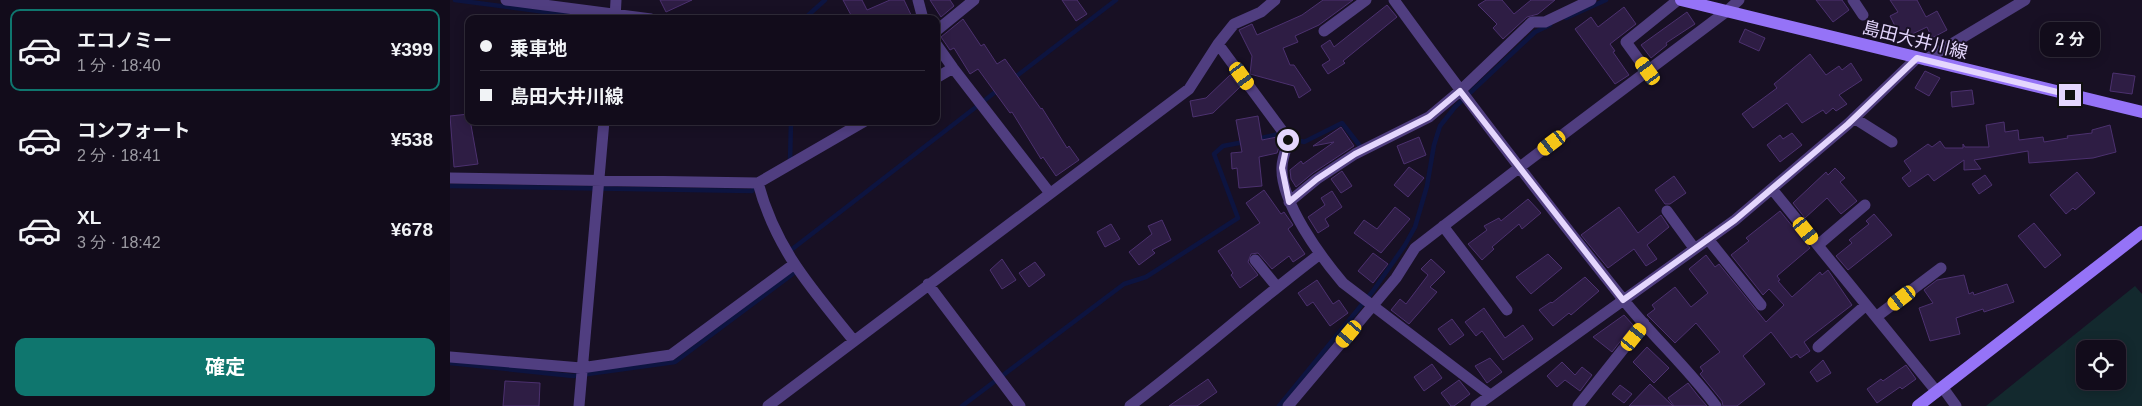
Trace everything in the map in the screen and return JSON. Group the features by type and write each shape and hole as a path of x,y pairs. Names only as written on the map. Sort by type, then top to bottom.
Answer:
{"main road":[{"name":"島田大井川線","path":"1680,0 2142,112"},
{"path":"1918,406 2142,232"}],"street":[{"path":"506,0 602,15"},
{"path":"615,15 616,0"},
{"path":"918,0 922,15"},
{"path":"940,28 974,0"},
{"path":"768,406 1189,89 1218,44 1234,24 1262,12 1275,0"},
{"path":"1324,31 1366,0"},
{"path":"1394,0 1460,91 1623,300 1703,388 1716,406"},
{"path":"1289,202 1317,179 1355,154 1429,117 1460,91 1532,22 1545,22 1590,0"},
{"path":"1648,71 1626,42 1680,0"},
{"path":"1288,406 1396,278 1415,248 1727,12 1739,0"},
{"path":"1853,0 1863,15"},
{"path":"1476,406 1735,220 1921,59 2025,0"},
{"path":"1218,44 1288,140 1282,168 1289,202 1320,254 1343,283 1490,395"},
{"path":"940,50 1050,192"},
{"path":"940,76 953,68"},
{"path":"1854,118 1892,142"},
{"path":"579,406 604,125"},
{"path":"450,178 758,184 857,125"},
{"path":"758,184 764,205 784,250 854,341"},
{"path":"1772,189 1876,317 1956,406"},
{"path":"1818,246 1865,205"},
{"path":"1667,212 1694,248"},
{"path":"1443,226 1507,310"},
{"path":"1708,239 1761,305"},
{"path":"1130,406 1188,362 1277,287 1320,254"},
{"path":"1255,260 1277,287"},
{"path":"450,357 581,368 671,355 793,264"},
{"path":"1876,317 1941,268"},
{"path":"928,284 1020,406"},
{"path":"1818,347 1866,305"},
{"path":"1581,405 1644,323"}],"green space":[{"path":"2135,286 2142,294 2142,406 1986,406"}],"building":[{"path":"660,0 692,0 666,12"},
{"path":"843,0 862,0 867,10 890,0 904,0 911,15 851,15"},
{"path":"930,0 950,0 954,6 941,17"},
{"path":"1062,0 1077,0 1087,14 1076,21"},
{"path":"1323,0 1353,0 1319,25 1295,36 1298,42 1283,48 1290,65 1294,65 1311,90 1299,98 1294,86 1250,74 1252,56 1239,30 1252,24 1257,35 1302,15"},
{"path":"1486,0 1502,0 1514,14 1531,0 1555,0 1538,14 1527,17 1503,39 1493,28 1497,24 1478,5"},
{"path":"1816,0 1842,0 1849,10 1833,22"},
{"path":"1890,0 1917,0 1926,17 1937,11 1947,30 1932,38 1927,27 1908,36 1906,33 1900,36 1890,16 1898,12"},
{"path":"1387,5 1397,17 1343,61 1345,63 1328,74 1322,65 1330,60 1321,46 1330,40 1334,47"},
{"path":"1624,7 1636,24 1610,44 1615,51 1613,52 1629,75 1615,84 1575,29 1591,17 1598,27"},
{"path":"1687,12 1695,24 1666,43 1667,45 1651,58 1641,45"},
{"path":"963,19 981,46 984,44 997,64 1005,59 1042,108 1067,148 1069,146 1079,160 1056,176 1043,157 1041,159 1012,112 1010,113 978,69 970,74 954,48 950,50 941,37"},
{"path":"1745,29 1765,38 1759,51 1739,42"},
{"path":"1810,54 1826,75 1839,66 1842,70 1851,63 1862,80 1839,95 1847,104 1836,111 1833,108 1826,114 1823,110 1802,123 1787,103 1753,128 1742,114 1777,88 1774,84"},
{"path":"1925,71 1940,78 1929,96 1915,88"},
{"path":"2113,73 2135,76 2132,94 2110,91"},
{"path":"1230,75 1240,87 1213,113 1193,117 1190,101 1206,98"},
{"path":"1972,90 1974,104 1952,107 1951,92"},
{"path":"465,114 465,125 471,125 478,164 454,167 450,116"},
{"path":"1258,116 1262,140 1277,137 1281,141 1277,153 1259,157 1262,186 1239,188 1237,168 1232,169 1231,153 1242,152 1236,120"},
{"path":"2004,122 2005,132 2018,130 2019,140 2043,137 2044,142 2068,138 2067,136 2092,133 2092,130 2110,125 2116,152 2093,158 2029,163 2028,151 1974,160 1981,169 1964,170 1964,160 1934,181 1928,174 1909,187 1902,178 1911,171 1904,161 1928,144 1932,147 1940,141 1945,148 1963,148 1963,144 1965,147 1989,147 1986,125"},
{"path":"1341,127 1354,146 1313,173 1296,187 1291,179 1290,170 1301,161 1303,164 1334,142 1313,146"},
{"path":"1792,133 1802,145 1780,162 1767,145 1780,135 1783,139"},
{"path":"1419,137 1426,155 1404,164 1397,146"},
{"path":"1409,167 1424,178 1408,197 1394,185"},
{"path":"1835,168 1845,178 1840,182 1857,201 1841,214 1827,198 1805,218 1793,203 1826,172 1828,175"},
{"path":"1342,171 1352,186 1341,193 1331,179"},
{"path":"2077,172 2095,193 2075,210 2073,208 2066,214 2050,195"},
{"path":"1985,175 1992,185 1979,194 1972,184"},
{"path":"1674,176 1686,193 1670,204 1665,204 1655,190"},
{"path":"1264,190 1281,214 1284,212 1293,225 1288,229 1305,254 1293,262 1289,256 1272,269 1258,253 1251,254 1248,262 1258,275 1240,288 1231,275 1233,273 1218,251 1260,223 1246,203"},
{"path":"1332,191 1342,207 1325,219 1329,226 1318,233 1308,217 1325,205 1321,198"},
{"path":"1528,199 1541,213 1522,229 1519,224 1492,247 1494,249 1482,260 1468,244 1487,230 1484,226 1499,218 1501,221"},
{"path":"1395,207 1410,219 1381,253 1354,233 1364,220 1377,229"},
{"path":"1619,207 1638,233 1661,215 1669,227 1647,245 1657,259 1646,266 1634,249 1608,268 1581,235"},
{"path":"1780,211 1810,248 1777,276 1780,280 1778,281 1792,297 1820,272 1822,275 1828,270 1852,305 1804,342 1810,351 1800,358 1797,354 1791,358 1771,332 1743,356 1765,384 1737,406 1723,406 1722,401 1700,374 1703,371 1700,367 1720,352 1696,323 1675,343 1647,315 1655,309 1652,305 1675,287 1691,307 1708,293 1689,269 1706,255 1715,267 1719,264 1766,322 1784,305 1769,289 1763,295 1731,255 1749,241 1746,238"},
{"path":"1874,214 1892,235 1848,270 1836,256 1852,243 1849,240 1869,224 1866,221"},
{"path":"1162,220 1171,240 1152,250 1155,253 1139,265 1129,252 1152,234 1148,226"},
{"path":"2034,223 2061,255 2045,268 2018,236"},
{"path":"1111,224 1120,239 1105,247 1097,232"},
{"path":"1373,253 1388,264 1373,283 1358,271"},
{"path":"1548,254 1562,268 1531,294 1516,277"},
{"path":"1002,259 1016,280 1002,289 990,270"},
{"path":"1431,259 1445,272 1430,287 1437,292 1409,324 1391,310 1400,299 1406,304 1428,275 1421,269"},
{"path":"1035,262 1045,275 1029,287 1019,273"},
{"path":"1964,275 1969,294 1973,292 1974,295 2007,284 2014,302 1984,312 1983,309 1956,318 1960,334 1930,341 1919,308 1933,303 1924,290 1937,280"},
{"path":"1585,277 1599,291 1571,315 1569,313 1553,326 1539,310 1552,303"},
{"path":"1317,280 1333,304 1339,300 1348,313 1330,326 1313,302 1307,306 1298,293"},
{"path":"1484,308 1505,338 1523,325 1533,339 1503,360 1482,331 1476,336 1465,322"},
{"path":"1624,315 1633,325 1612,352 1593,337"},
{"path":"1452,319 1464,335 1450,345 1438,329"},
{"path":"1647,347 1669,368 1654,383 1633,362"},
{"path":"1490,358 1502,372 1487,383 1475,366"},
{"path":"1823,360 1831,373 1817,382 1810,372"},
{"path":"1562,362 1575,375 1582,367 1592,375 1580,391 1565,380 1557,387 1547,376"},
{"path":"1432,364 1442,378 1424,391 1414,377"},
{"path":"1906,365 1916,379 1902,389 1900,387 1877,403 1867,389 1881,379 1883,381"},
{"path":"1208,379 1217,392 1197,406 1169,406"},
{"path":"1459,380 1470,394 1454,406 1451,406 1441,393"},
{"path":"505,381 540,383 539,406 503,406"},
{"path":"1688,383 1707,406 1674,406 1668,398"},
{"path":"1650,384 1673,406 1629,406"},
{"path":"1620,385 1632,394 1624,403 1612,394"}],"waterway":[{"path":"455,0 568,15"},
{"path":"808,15 825,0"},
{"path":"1014,78 1116,0"},
{"path":"1566,18 1606,0"},
{"path":"1279,406 1373,291 1405,245 1415,227 1427,186 1434,145 1440,126 1455,107 1535,32 1550,25"},
{"path":"791,250 998,90"},
{"path":"1290,133 1297,140 1304,142 1342,123 1360,146"},
{"path":"790,162 791,125"},
{"path":"1257,139 1283,133"},
{"path":"962,406 1124,284 1146,277 1238,218 1214,154 1223,146 1244,142"},
{"path":"450,186 752,191 757,184"},
{"path":"450,363 573,376 675,362 794,273"}],"route":[{"path":"1288,140 1282,168 1289,202 1317,179 1355,154 1429,117 1460,91 1623,300 1735,220 1848,124 1917,58 2070,95"}]}
